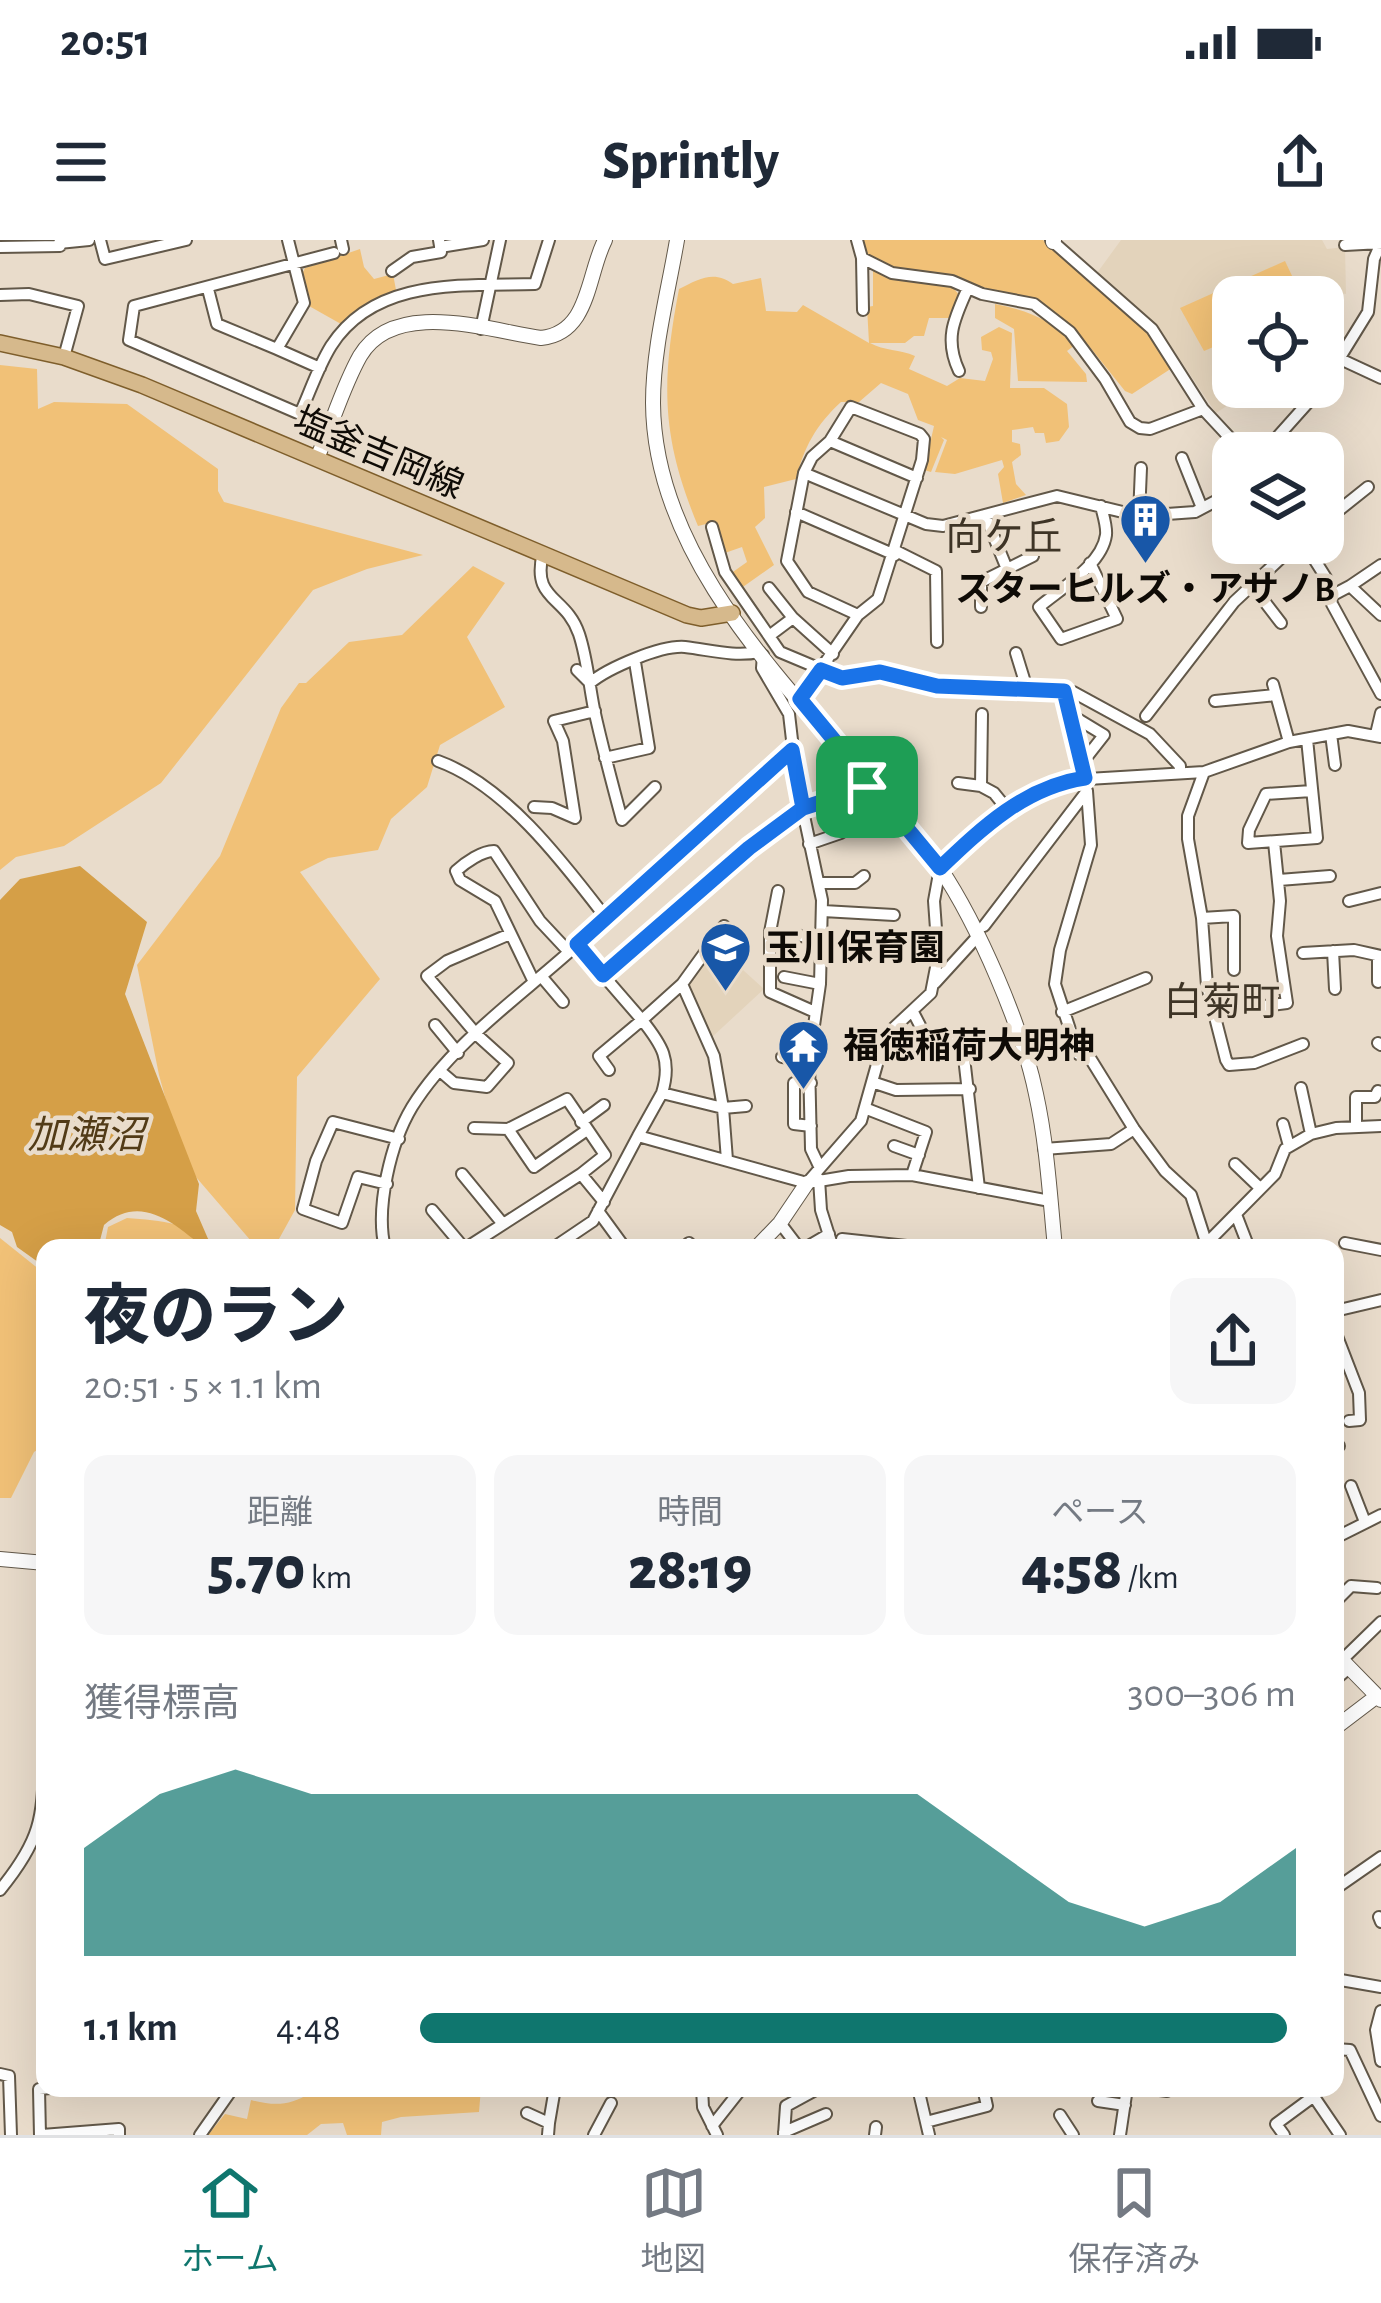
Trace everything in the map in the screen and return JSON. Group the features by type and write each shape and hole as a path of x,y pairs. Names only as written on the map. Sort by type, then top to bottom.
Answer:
{"main road":[{"name":"塩釜吉岡線","path":"0,343 64,357 687,615 701,618 732,613"}],"street":[{"path":"0,248 89,240"},
{"path":"100,240 105,259 137,245 186,240"},
{"path":"277,349 304,303 288,240"},
{"path":"392,271 412,257 441,252 439,244 483,240"},
{"path":"481,329 500,240"},
{"path":"339,247 295,267 134,306 129,340 300,414 320,368 344,330 383,301 418,289 535,284 549,240"},
{"path":"316,458 360,356 381,333 397,324 422,321 541,338 567,330 578,316 605,240"},
{"path":"677,240 654,381 657,453 687,538 761,653 940,868 981,931 1031,1069 1054,1239"},
{"path":"857,240 863,310"},
{"path":"1053,241 1152,329 1203,409 1224,432"},
{"path":"1344,350 1368,312 1375,290 1374,259 1381,243 1345,245"},
{"path":"862,258 892,273 952,280 1034,304 1070,332 1106,379 1130,422 1140,428 1150,429 1203,409"},
{"path":"959,371 949,333 968,288"},
{"path":"208,289 217,325 320,368"},
{"path":"0,295 29,294 78,306 64,357"},
{"path":"1344,363 1381,378"},
{"path":"800,699 858,615 878,599 896,553 924,448 920,434 850,407 805,473 788,561 808,592 858,615"},
{"path":"1281,432 1303,408"},
{"path":"830,441 917,478"},
{"path":"1182,458 1202,508"},
{"path":"1139,515 1141,468"},
{"path":"805,473 904,515 944,526 1057,496 1139,515 1212,503"},
{"path":"1344,506 1368,487"},
{"path":"1090,563 1118,619 1061,639 1040,607 1090,563 1106,533 1101,506"},
{"path":"796,512 935,571 937,642"},
{"path":"985,515 1007,568"},
{"path":"712,527 725,572 781,652 842,678 880,672 937,686 1064,691 1089,698 1150,734 1180,771"},
{"path":"543,553 540,583 573,620 622,820 655,788"},
{"path":"981,607 981,582 1033,556"},
{"path":"1146,716 1251,584 1275,564"},
{"path":"1316,564 1381,694"},
{"path":"1331,596 1381,565"},
{"path":"1251,584 1281,623"},
{"path":"1350,586 1381,615"},
{"path":"769,588 793,618 833,654"},
{"path":"769,636 793,618"},
{"path":"590,683 610,667 635,662 665,647 730,655 761,653"},
{"path":"1016,652 1028,692"},
{"path":"761,653 762,668 789,714 823,911 820,984 809,1060 811,1126 821,1210 834,1239"},
{"path":"605,758 650,748 635,662"},
{"path":"577,670 590,683"},
{"path":"1216,701 1275,689 1288,742"},
{"path":"1064,691 1089,782 1090,845 1060,950 1055,983 1062,1012 1078,1054 1090,1058 1134,1130 1191,1196 1202,1239"},
{"path":"534,807 552,808 575,818 563,742 554,721 595,711"},
{"path":"933,985 938,957 934,902 940,868 1007,808 1055,784 1204,772 1288,742 1331,734 1379,735 1381,712"},
{"path":"981,786 982,714"},
{"path":"1071,716 1104,735 1082,763"},
{"path":"1331,734 1335,765"},
{"path":"1307,739 1317,838 1248,843 1265,794 1312,790"},
{"path":"383,1239 398,1139 410,1111 440,1071 792,750"},
{"path":"438,761 471,775 548,846 606,918"},
{"path":"1204,772 1188,816 1207,986 1229,1066 1254,1064 1303,1044"},
{"path":"765,1239 861,1121 885,1036 913,1012 981,931 1089,782"},
{"path":"958,783 981,786 1007,808"},
{"path":"603,975 749,848 803,808 872,786"},
{"path":"809,844 841,832"},
{"path":"1257,1007 1287,1003 1277,937 1279,880 1274,842"},
{"path":"563,1002 538,979 495,901 456,876 461,867 486,851 494,851 540,921 603,975 663,1046 668,1075 662,1093 593,1221 566,1239"},
{"path":"818,883 854,883 863,876"},
{"path":"1279,880 1330,876"},
{"path":"778,891 770,932 770,992 815,1012"},
{"path":"1349,901 1381,893"},
{"path":"823,911 894,915"},
{"path":"1202,919 1249,915"},
{"path":"1234,916 1234,970"},
{"path":"609,1070 599,1056 682,984 724,926"},
{"path":"440,1071 454,1083 487,1087 508,1064 427,976 447,961 510,934"},
{"path":"797,935 822,941"},
{"path":"1303,953 1354,950 1380,956 1378,982"},
{"path":"1334,951 1334,989"},
{"path":"784,976 820,984"},
{"path":"1062,1012 1146,978"},
{"path":"682,984 714,1056 727,1160"},
{"path":"913,1012 922,1042 962,1040 979,1188"},
{"path":"435,1024 458,1053"},
{"path":"782,1057 809,1060"},
{"path":"872,1082 896,1090 970,1089"},
{"path":"1301,1088 1310,1134"},
{"path":"1356,1127 1356,1097 1375,1097 1378,1091"},
{"path":"662,1093 723,1108 746,1106"},
{"path":"474,1128 508,1129 567,1099 605,1155 479,1239"},
{"path":"508,1129 534,1167 604,1105"},
{"path":"867,1109 926,1132 912,1175"},
{"path":"388,1184 358,1177 342,1223 303,1209 333,1122 398,1139"},
{"path":"1283,1124 1289,1146"},
{"path":"1211,1239 1275,1174 1289,1146 1310,1134 1381,1126"},
{"path":"1044,1149 1111,1144 1134,1130"},
{"path":"638,1136 727,1160 816,1176 912,1175 1050,1202"},
{"path":"895,1146 919,1155"},
{"path":"1234,1164 1259,1186"},
{"path":"462,1174 503,1224"},
{"path":"580,1174 620,1239"},
{"path":"432,1210 457,1239"},
{"path":"1237,1217 1246,1239"},
{"path":"780,1223 794,1239"},
{"path":"1345,1243 1381,1250"},
{"path":"1344,1309 1381,1300"},
{"path":"1344,1354 1359,1393 1360,1420"},
{"path":"1351,1486 1365,1522"},
{"path":"1344,1533 1381,1515"},
{"path":"0,1558 36,1562"},
{"path":"1344,1593 1351,1586 1377,1588"},
{"path":"1344,1658 1381,1622"},
{"path":"1344,1662 1378,1693 1344,1721"},
{"path":"0,1891 28,1854 36,1833"},
{"path":"1344,1883 1381,1857"},
{"path":"0,1864 19,1865"},
{"path":"1344,1981 1381,1987"},
{"path":"1381,2012 1376,2030 1381,2061"},
{"path":"1344,2050 1350,2050 1381,2116"},
{"path":"0,2074 9,2076 11,2135"},
{"path":"1364,2082 1381,2076"},
{"path":"39,2097 41,2135 119,2129 119,2135"},
{"path":"200,2135 227,2097"},
{"path":"527,2113 549,2129 554,2097"},
{"path":"702,2097 715,2130 736,2097"},
{"path":"802,2097 785,2106 784,2134 826,2114"},
{"path":"920,2097 927,2128 987,2107 985,2097"},
{"path":"1120,2135 1126,2097"},
{"path":"1284,2135 1276,2124 1306,2097"},
{"path":"1314,2097 1340,2135"},
{"path":"1098,2101 1125,2104"},
{"path":"594,2135 611,2103"},
{"path":"1060,2115 1073,2135"}],"shaded area":[{"path":"859,240 1043,240 1149,335 1172,368 1132,394 1089,346 1036,300 954,276 896,270 863,255"},
{"path":"1121,240 1322,240 1327,249 1345,247 1346,294 1344,276 1212,276 1212,407 1156,324 1097,273"},
{"path":"360,249 364,267 374,279 393,274 396,290 341,324 309,306 302,274 305,268"},
{"path":"1285,261 1292,276 1251,276"},
{"path":"873,269 898,280 949,283 961,297 950,318 929,318 924,336 905,343 870,343 915,356 909,369 947,386 960,378 985,381 993,359 991,352 982,350 981,337 999,327 1012,333 1010,388 1044,388 1067,404 1069,427 1059,441 1046,443 1044,433 1035,433 1033,427 1012,430 1012,442 1020,444 1021,455 1012,462 1016,484 1026,495 1003,503 998,474 1004,467 1002,460 955,474 935,472 947,440 941,437 944,440 931,472 924,470 934,426 918,420 908,394 881,383 859,402 841,402 812,437 796,479 764,487 765,518 755,527 774,565 740,589 730,574 747,562 742,547 722,554 714,522 698,526 671,437 667,382 679,289 706,278 719,277 733,284 761,278 766,311 797,312 803,305 869,343 867,307 873,306"},
{"path":"1212,294 1212,348 1204,351 1180,308"},
{"path":"995,304 1039,317 1067,336 1075,345 1067,351 1087,382 1018,381 1014,329 995,318"},
{"path":"0,365 37,369 38,409 54,402 127,404 218,469 218,491 224,502 423,555 367,569 313,590 161,783 64,846 16,857 0,870"},
{"path":"473,566 505,583 467,637 505,707 440,745 427,787 391,819 378,850 328,858 300,872 380,979 297,1077 295,1210 279,1239 249,1239 183,1162 137,965 220,856 281,708 299,683 306,683 349,642 402,635"},
{"name":"玉川保育園","path":"711,953 727,964 732,960 764,989 711,1038 689,983"},
{"path":"127,1218 164,1222 208,1239 106,1239 108,1227"},
{"path":"0,1238 36,1267 36,1451 11,1498 0,1498"},
{"path":"303,2097 480,2097 479,2112 401,2117 382,2122 381,2135 347,2135 343,2123 321,2124 307,2135 208,2135 225,2114 247,2119 251,2100 289,2103"}],"water":[{"name":"加瀬沼","path":"80,866 147,922 125,994 199,1184 196,1211 208,1239 192,1239 157,1216 131,1212 104,1225 100,1239 36,1239 36,1261 17,1247 12,1232 0,1225 0,900 20,879"}],"place":[{"name":"スターヒルズ・アサノB","path":"1145,566"},
{"name":"玉川保育園","path":"726,993"},
{"name":"福徳稲荷大明神","path":"804,1091"}],"district":[{"name":"向ケ丘","path":"1004,536"},
{"name":"白菊町","path":"1222,1001"}],"route":[{"path":"867,787 803,808 749,848 603,975 577,944 792,750 803,808 872,786 940,868 1007,808 1055,784 1085,778 1064,691 937,686 880,672 850,679 821,670 800,699 872,786 867,787"}]}
